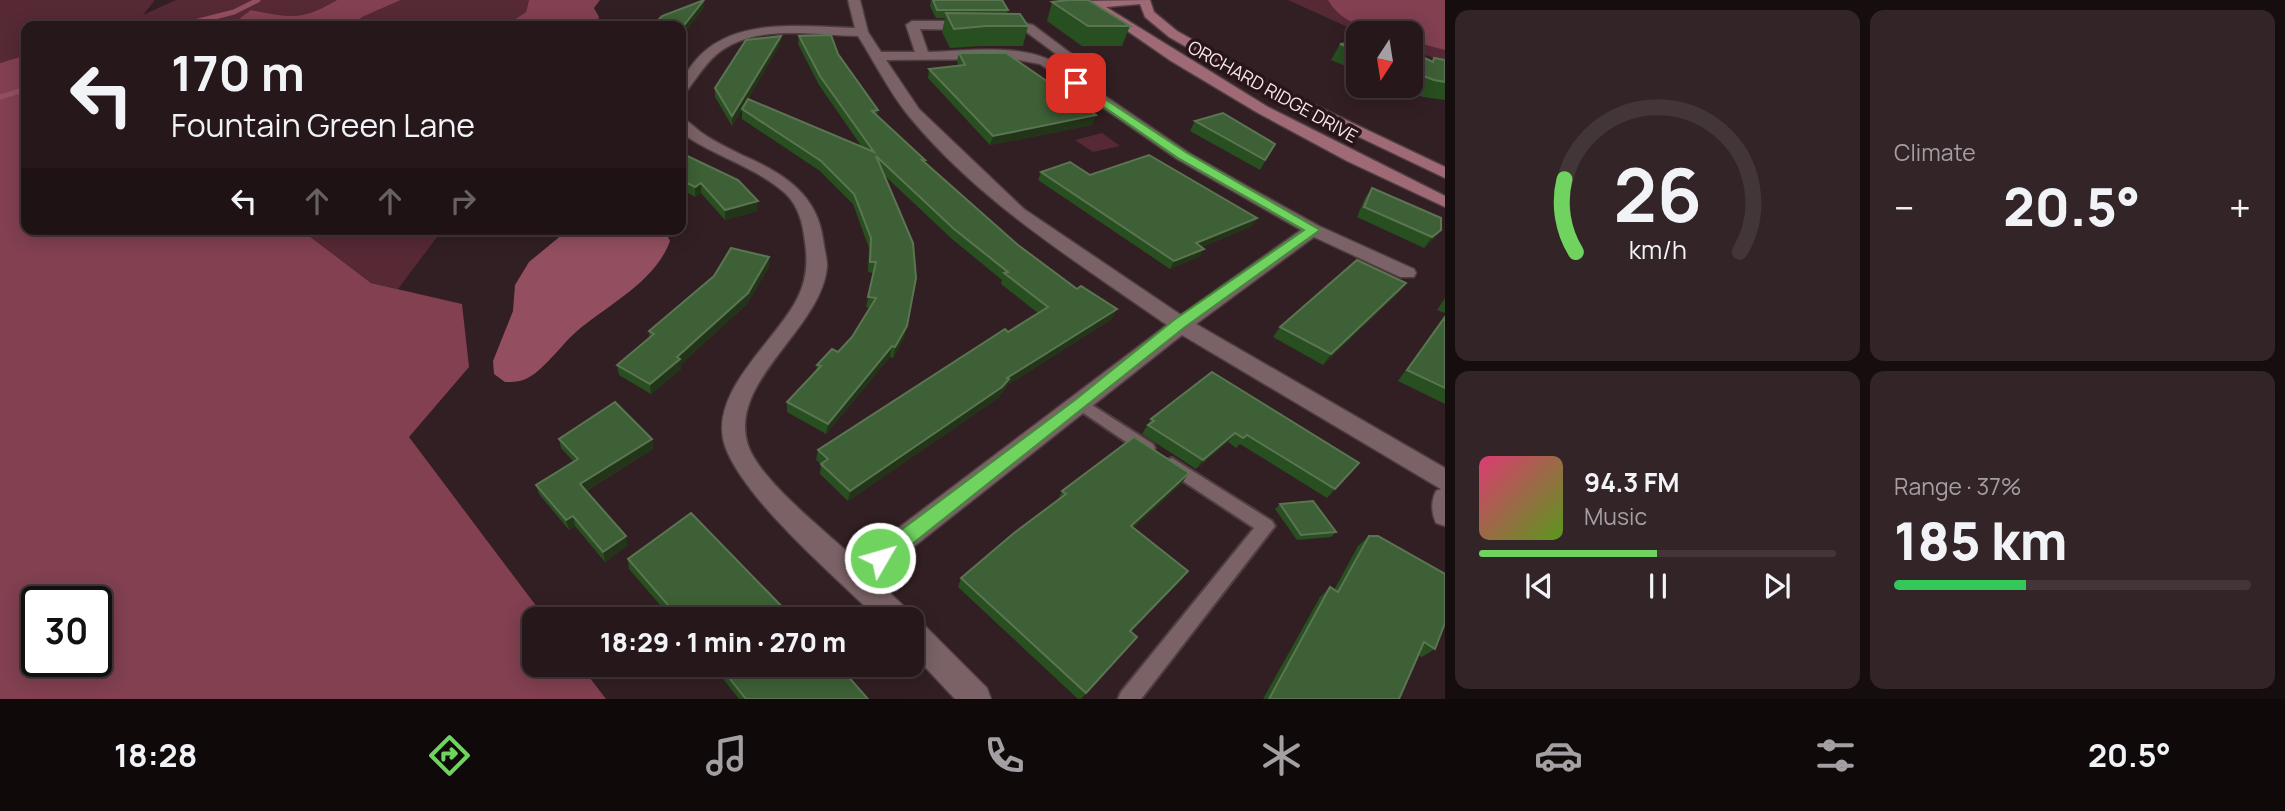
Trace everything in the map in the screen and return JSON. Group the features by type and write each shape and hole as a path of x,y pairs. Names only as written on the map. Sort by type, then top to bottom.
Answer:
{"street":[{"path":"854,0 862,32 914,111 1010,205 1180,324 1445,480"},
{"path":"1086,1 1120,4 1143,0"},
{"name":"ORCHARD RIDGE DRIVE","path":"1143,0 1149,14 1173,34 1272,90 1445,173"},
{"name":"ORCHARD RIDGE DRIVE","path":"1086,1 1264,112 1445,202"},
{"path":"923,55 912,24 1015,25 1029,28 1082,67 1058,71"},
{"path":"686,83 715,49 731,40 777,32 862,32"},
{"path":"875,55 1028,56 1044,61 1183,156 1313,230 1407,273"},
{"path":"686,128 692,135 788,186 805,206 817,241 819,264 814,286 802,311 742,389 732,431 740,462 755,480 886,607"},
{"path":"856,576 1081,404 1180,324 1313,230"},
{"path":"1445,498 1445,515"},
{"path":"924,645 976,699"}],"lane":[{"path":"1081,404 1266,526 1128,699"}],"shaded area":[{"path":"0,0 155,0 143,15 176,0 337,0 305,15 286,16 251,10 250,21 21,21 21,57 0,63"},
{"path":"337,0 401,0 358,21 239,19 251,10 286,16 314,12"},
{"path":"401,0 529,0 526,12 512,21 358,21"},
{"path":"529,0 600,0 594,8 599,17 598,21 512,21 526,12"},
{"path":"1288,0 1445,0 1445,62 1423,54 1423,21 1346,21 1346,26"},
{"path":"1328,0 1445,0 1445,50 1423,44 1423,21 1350,21"},
{"path":"21,57 21,235 308,235 371,283 462,304 469,367 409,437 537,607 522,607 522,677 589,677 606,699 0,699 0,63"},
{"path":"1102,133 1120,146 1093,152 1075,140"},
{"path":"308,235 438,235 398,289 371,283"},
{"path":"562,235 667,235 670,241 654,269 577,331 537,372 521,381 505,382 494,374 493,361 513,311 515,285 529,262"}],"building":[{"path":"704,0 686,23 657,21 662,16"},
{"path":"933,0 1002,0 1008,10 937,10"},
{"path":"1088,0 1130,26 1088,26 1052,2"},
{"path":"946,13 1020,14 1028,26 954,29"},
{"path":"831,35 838,54 878,110 872,111 925,160 922,160 1018,245 1077,289 1081,286 1117,309 1007,378 1009,379 1002,387 850,491 821,464 828,459 818,450 1005,329 1008,332 1048,307 1004,273 1008,272 954,229 876,156 913,243 916,278 907,326 895,347 892,346 828,424 787,402 821,366 817,365 832,349 838,352 852,337 876,298 868,297 876,262 870,262 871,238 854,194 821,161 742,109 748,99 874,152 820,76 799,36"},
{"path":"781,36 732,116 715,88 746,40"},
{"path":"959,53 1006,53 1096,115 993,136 929,69 965,65"},
{"path":"1423,57 1433,62 1434,58 1445,60 1445,82 1423,76"},
{"path":"1223,113 1275,144 1265,160 1195,121"},
{"path":"686,155 738,180 758,201 725,210 701,183 695,187 686,182"},
{"path":"1149,155 1257,218 1196,243 1204,249 1174,261 1041,172 1070,162 1090,175"},
{"path":"1372,188 1441,218 1441,230 1432,237 1364,207"},
{"path":"731,248 769,257 748,293 650,384 617,365 654,334 649,331 714,276"},
{"path":"1357,260 1406,283 1331,354 1280,327"},
{"path":"1445,317 1445,388 1407,370"},
{"path":"1212,372 1359,463 1335,489 1247,435 1243,438 1235,433 1203,460 1148,425 1154,421 1151,419"},
{"path":"615,402 652,439 580,484 626,536 603,552 573,516 566,520 536,485 578,459 559,439"},
{"path":"1134,437 1189,473 1131,526 1188,571 1130,631 1137,637 1086,693 961,578 1066,494 1062,491"},
{"path":"1313,501 1336,532 1301,535 1280,504"},
{"path":"691,513 782,607 670,607 628,559"},
{"path":"1369,536 1378,536 1445,574 1445,623 1435,649 1424,642 1399,699 1269,699 1330,587 1338,592"},
{"path":"729,677 849,677 868,699 746,699"}],"waterway":[{"path":"199,21 234,12 258,0"},
{"path":"0,97 21,91"}],"route":[{"path":"880,558 1081,404 1180,324 1313,230 1183,156 1076,83"}]}
